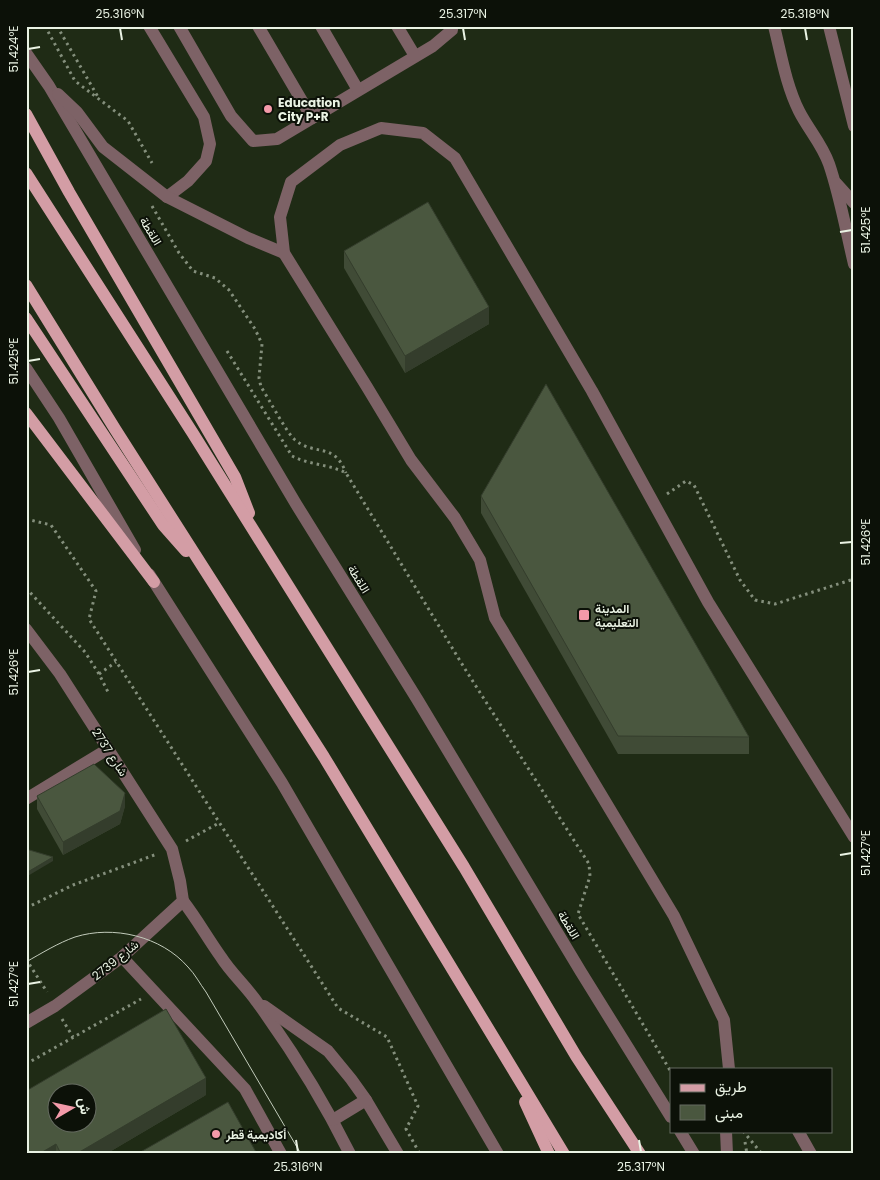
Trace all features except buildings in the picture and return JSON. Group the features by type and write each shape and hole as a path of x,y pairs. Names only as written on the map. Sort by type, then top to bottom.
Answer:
{"main road":[{"path":"26,114 68,192 235,477 260,543"},
{"path":"26,172 192,432 464,867 576,1056 640,1154"},
{"path":"26,285 115,429 324,757 564,1154"},
{"path":"26,318 163,525 211,578"},
{"path":"26,413 154,582"},
{"path":"492,1035 550,1154"}],"street":[{"path":"149,26 204,117 210,144 206,161 188,181 167,197"},
{"path":"179,26 231,116 253,141 277,139 433,46 452,30 452,26"},
{"path":"258,26 312,118"},
{"path":"321,26 358,90"},
{"path":"397,26 416,56"},
{"path":"774,26 793,96 800,112 820,144 835,181 854,264"},
{"path":"829,26 854,126"},
{"name":"اللقطة","path":"26,53 49,86 296,504 670,1115"},
{"path":"49,86 77,112 103,147 167,197 248,238 284,253"},
{"path":"730,1068 724,1020 678,925 496,618 480,560 455,518 410,460 368,387 284,253 280,217 291,182 340,145 381,128 422,133 454,158 592,391 708,602 854,837"},
{"path":"835,181 854,203"},
{"path":"26,368 59,418 154,582 282,783 498,1154"},
{"name":"شارع 2737","path":"26,629 60,674 172,849 183,901"},
{"path":"26,799 108,749"},
{"path":"183,901 196,916 221,958 256,1000 296,1056 333,1120 350,1154"},
{"name":"شارع 2739","path":"26,1022 55,1006 122,957 183,901"},
{"path":"122,957 245,1089 281,1154"},
{"path":"256,1000 328,1051 366,1100 398,1154"},
{"path":"333,1120 366,1100"},
{"path":"681,1132 694,1154"},
{"path":"726,1132 727,1154"},
{"path":"799,1132 811,1154"}],"path":[{"path":"44,26 75,81 128,121 154,168 144,193 179,253 193,272 215,278 229,290 255,329 262,344 259,378 261,386 292,437 302,445 331,453 342,462 346,473 464,669 589,864 590,876 578,914 670,1070"},
{"path":"57,26 99,99"},
{"path":"226,350 292,456 302,462 338,468 346,473"},
{"path":"654,503 686,481 694,485 740,580 755,600 775,604 854,579"},
{"path":"26,519 51,525 96,591 89,619 338,1008 387,1037 418,1106 406,1129 420,1154"},
{"path":"26,588 85,652 109,694"},
{"path":"99,674 116,662"},
{"path":"26,908 73,885 172,849 219,823"},
{"path":"26,1064 154,992"},
{"path":"744,1132 762,1154"}],"tram line":[{"path":"26,962 56,945 75,937 105,932 136,936 150,941 177,956 191,970 206,992 301,1154"}],"place":[{"name":"Education City P+R","path":"268,109"},
{"name":"المدينة التعليمية","path":"584,615"},
{"name":"أكاديمية قطر","path":"216,1134"}]}
